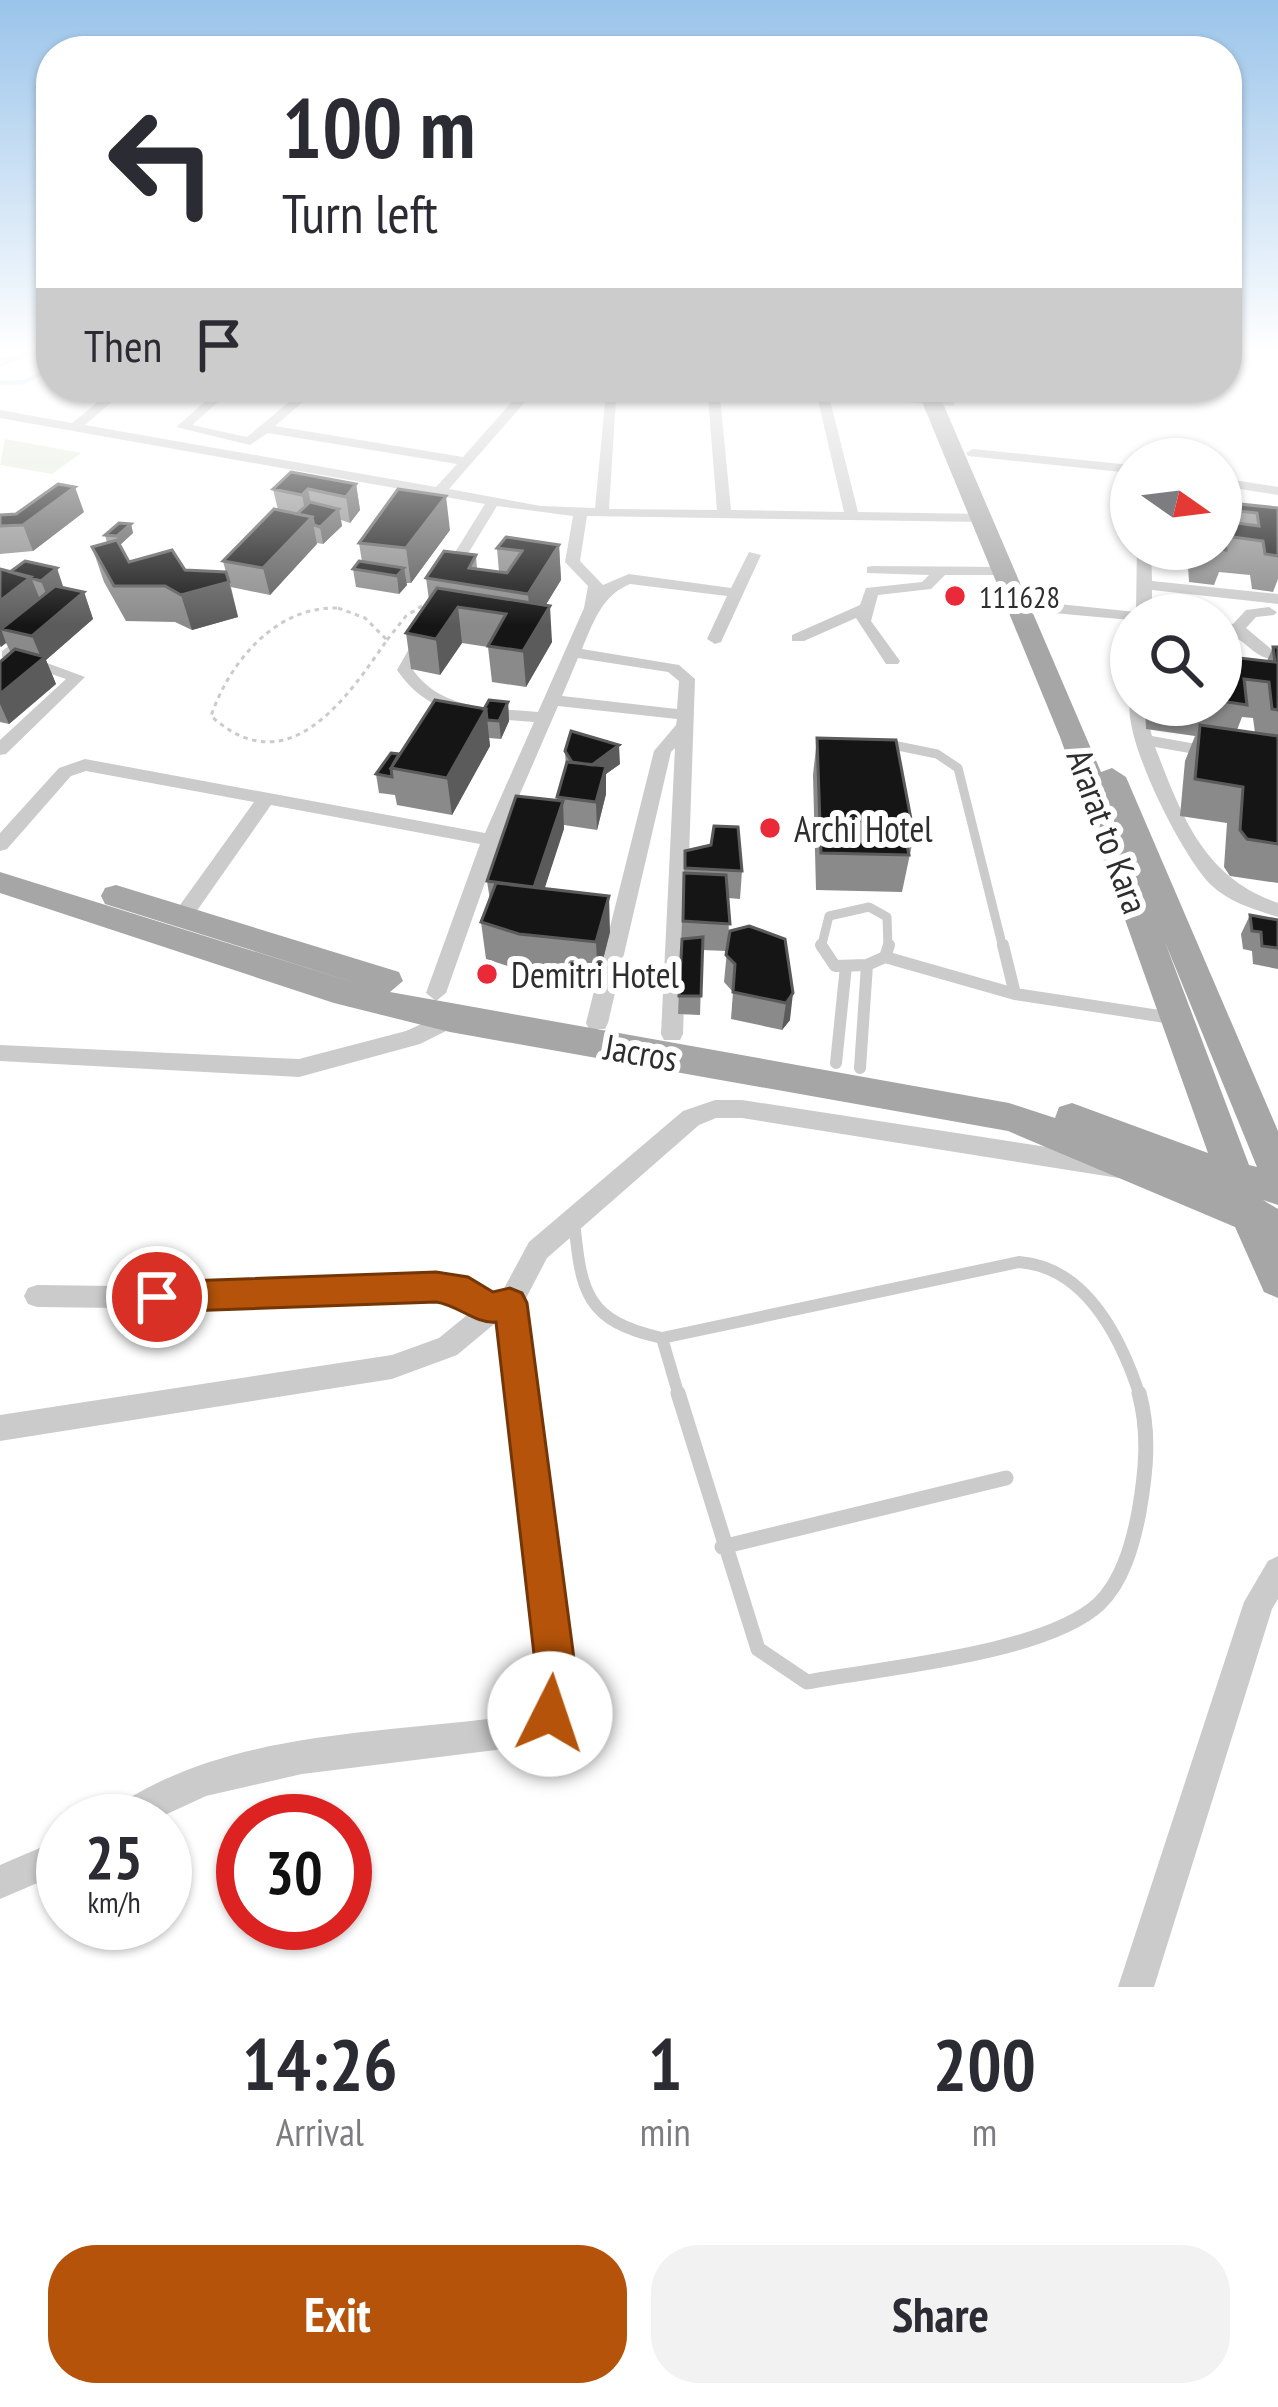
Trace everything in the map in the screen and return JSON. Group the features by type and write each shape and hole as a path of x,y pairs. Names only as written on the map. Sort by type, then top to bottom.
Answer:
{"main road":[{"name":"Ararat to Kara","path":"955,441 1006,571 1031,604 1175,1018 1270,1175"},
{"name":"Ararat to Kara","path":"965,441 1270,1175 1264,1221 1278,1280"},
{"name":"Jacros","path":"0,858 182,917 352,984"},
{"name":"Jacros","path":"0,882 443,1006 948,1104 1050,1130 1131,1170 1264,1221"},
{"name":"Jacros","path":"443,1006 673,1034 1021,1098 1270,1175"}],"street":[{"path":"152,441 493,502 581,513 985,518"},
{"path":"340,441 464,461"},
{"path":"439,492 483,441"},
{"path":"602,513 607,441"},
{"path":"719,441 724,514"},
{"path":"834,441 852,516"},
{"path":"973,453 1110,468"},
{"path":"310,484 323,471"},
{"path":"1242,485 1278,491"},
{"path":"432,600 493,502"},
{"path":"0,1053 299,1068 412,1038 443,1006 491,840 592,608 596,585 572,562 581,513"},
{"path":"715,639 754,555"},
{"path":"872,570 1006,571"},
{"path":"1145,570 1145,594"},
{"path":"892,661 863,621 872,591 926,586 941,571"},
{"path":"592,608 611,586 629,579 736,593"},
{"path":"1145,585 1256,597 1275,608"},
{"path":"1031,604 1110,613"},
{"path":"798,638 866,608"},
{"path":"1242,619 1275,608"},
{"path":"4,653 50,620"},
{"path":"434,622 405,670 421,695 440,705 682,722"},
{"path":"1242,639 1271,663"},
{"path":"0,750 77,677 4,653"},
{"path":"574,653 683,673 687,680 673,1034"},
{"path":"597,1024 663,751 682,722"},
{"path":"1141,726 1201,861 1221,884 1278,910"},
{"path":"1144,740 1233,755"},
{"path":"0,845 74,766 491,840"},
{"path":"182,917 266,800"},
{"path":"641,839 678,841"},
{"path":"0,1428 411,1363 459,1340 499,1306 538,1250 573,1217 676,1129 716,1109 920,1137 1087,1168 1131,1170"},
{"path":"38,1296 197,1298 436,1287 468,1292 499,1306"},
{"path":"170,1794 258,1768 496,1734 531,1726 550,1714 558,1689 499,1306"},
{"path":"1136,1987 1259,1602 1278,1570"},
{"path":"0,1882 36,1867"}],"lane":[{"path":"879,743 937,754 958,768 1015,994"},
{"path":"885,957 892,940 886,915 860,904 829,916 820,934 826,961 867,965 885,957 1015,994 1175,1018"},
{"path":"848,1065 867,965"},
{"path":"846,966 848,1065"},
{"path":"573,1217 581,1291 598,1314 626,1332 662,1338 1018,1262 1052,1266 1080,1286 1117,1342 1147,1428 1130,1562 1100,1604 1062,1630 807,1682 758,1649 722,1547 662,1338"},
{"path":"722,1547 1006,1478"}],"path":[{"path":"387,640 371,619 357,612 334,607 291,613 278,620 221,687 211,716 224,729 246,737 305,735 329,722 387,640 415,607 432,600"}],"green space":[{"path":"5,441 81,453 52,474 0,465"}],"building":[{"path":"291,472 356,484 346,497 308,489 302,495 273,489"},
{"path":"58,484 75,487 23,525 0,526 0,515 16,514"},
{"path":"398,489 446,496 406,548 359,543"},
{"path":"310,502 339,509 320,527 312,517 297,514"},
{"path":"1242,504 1278,508 1278,556 1265,554 1263,541 1242,538 1242,524 1259,526 1257,513 1242,511"},
{"path":"274,509 312,517 263,568 223,561"},
{"path":"119,523 131,524 117,536 105,535"},
{"path":"506,537 559,545 528,594 426,578 444,551 476,555 469,568 507,573 522,551 497,548"},
{"path":"117,540 129,562 172,550 185,570 226,572 229,582 181,595 165,586 114,586 92,547"},
{"path":"25,561 57,568 41,581 10,572"},
{"path":"359,561 404,568 397,576 353,569"},
{"path":"0,569 31,577 0,601"},
{"path":"55,586 84,592 32,636 1,629"},
{"path":"437,588 550,606 523,651 488,646 506,614 458,607 436,639 406,633"},
{"path":"1273,647 1278,647 1278,710 1272,709 1269,682 1244,679 1247,705 1242,704 1242,658 1275,662"},
{"path":"15,649 45,657 0,694 0,662"},
{"path":"435,700 486,709 447,778 391,768"},
{"path":"489,700 508,702 499,721 487,720 484,709"},
{"path":"1200,726 1278,736 1278,844 1247,839 1240,830 1243,787 1195,779"},
{"path":"571,731 619,745 592,765 572,762 565,751"},
{"path":"817,738 896,740 914,835 905,836 909,855 821,853"},
{"path":"391,753 399,754 392,777 376,774"},
{"path":"567,762 606,766 596,802 557,797"},
{"path":"516,796 563,801 534,887 487,881"},
{"path":"714,826 738,827 742,871 685,868 685,851 711,845"},
{"path":"684,873 726,875 730,924 683,921"},
{"path":"496,883 609,896 596,942 519,934 481,922"},
{"path":"1250,915 1278,920 1278,948 1262,946 1261,932 1252,931"},
{"path":"749,926 785,939 793,993 786,1003 733,992 735,964 726,955 730,931"},
{"path":"703,937 701,996 679,996 682,939"}],"place":[{"name":"111628","path":"955,596"},
{"name":"Archi Hotel","path":"770,828"},
{"name":"Demitri Hotel","path":"487,974"}],"route":[{"path":"157,1297 436,1287 468,1292 488,1309 510,1303 558,1689 550,1714"}]}
